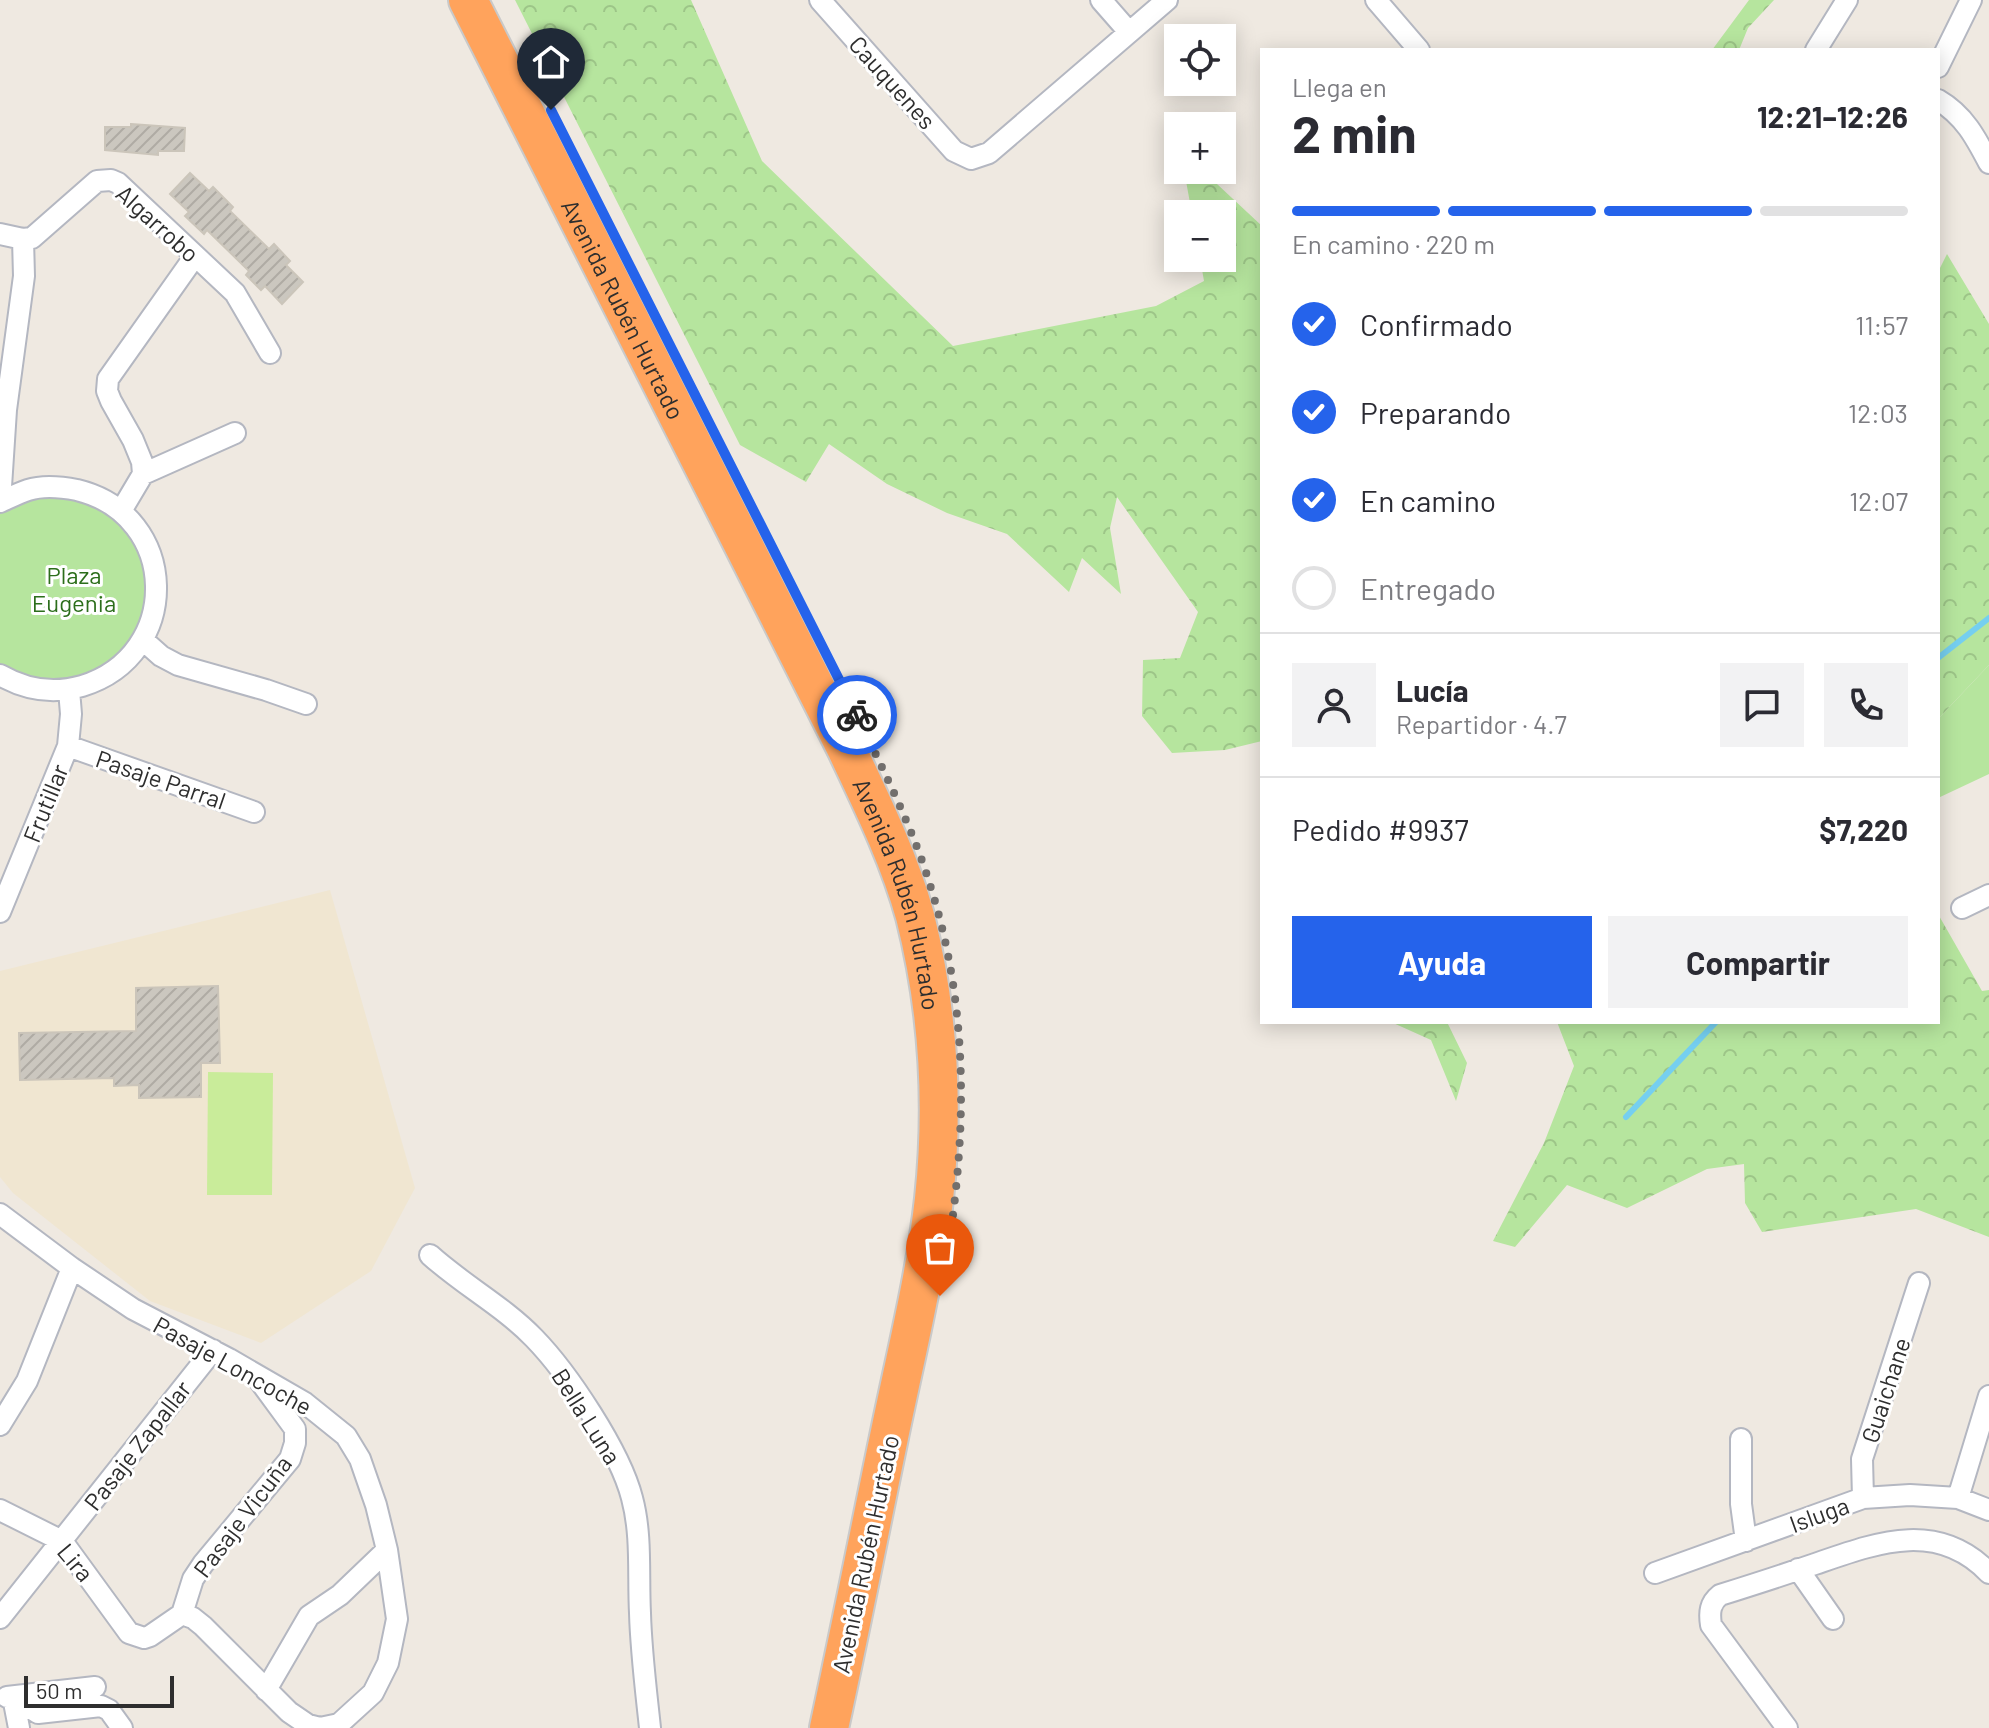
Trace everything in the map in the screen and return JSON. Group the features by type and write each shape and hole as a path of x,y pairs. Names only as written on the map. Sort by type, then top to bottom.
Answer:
{"highway":[{"name":"Avenida Rubén Hurtado","path":"468,0 846,748 901,872 921,942 938,1064 934,1199 918,1299 829,1728"},
{"name":"Avenida Rubén Hurtado","path":"495,0 858,716 916,845 948,953 958,1020 962,1093 955,1212 851,1728"}],"street":[{"name":"Cauquenes","path":"820,0 954,151 971,159 989,153 1129,32"},
{"path":"1101,0 1129,32 1167,0"},
{"path":"1376,0 1417,48"},
{"path":"1817,48 1847,0"},
{"path":"1940,63 1971,0"},
{"path":"1940,101 1952,109 1972,131 1989,163"},
{"name":"Algarrobo","path":"23,239 32,238 97,181 118,183 235,293 270,353"},
{"path":"0,234 23,239 24,276 6,410 0,502 30,489 62,487 93,494 121,511 138,530 151,553 156,579 154,611 143,640 124,664 98,681 69,690 46,691 23,686 0,675"},
{"path":"143,474 142,462 133,440 107,391 108,379 195,256"},
{"path":"121,511 143,474 235,433"},
{"path":"143,640 161,656 178,665 306,704"},
{"name":"Frutillar","path":"0,912 68,746 71,714 69,690"},
{"name":"Pasaje Parral","path":"68,746 254,812"},
{"path":"1962,908 1989,895"},
{"name":"Pasaje Loncoche","path":"0,1214 133,1309 305,1403 346,1436 360,1459 376,1505 387,1550 397,1619 388,1663 373,1693 339,1724 320,1728"},
{"name":"Bella Luna","path":"430,1255 510,1315 536,1340 593,1418 621,1468 632,1498 636,1524 650,1728"},
{"path":"0,1425 27,1381 72,1268"},
{"name":"Guaichane","path":"1863,1498 1862,1459 1919,1283"},
{"name":"Pasaje Zapallar","path":"0,1618 213,1350"},
{"name":"Pasaje Vicuña","path":"182,1614 193,1579 271,1485 290,1459 295,1443 295,1429 255,1375"},
{"path":"1958,1498 1989,1396"},
{"path":"1741,1439 1741,1504 1746,1541"},
{"name":"Isluga","path":"1655,1573 1863,1498 1910,1495 1958,1498 1989,1510"},
{"name":"Lira","path":"0,1510 62,1541 134,1636 150,1636 182,1614"},
{"name":"Isluga","path":"1787,1728 1711,1625 1713,1601 1720,1595 1845,1552 1912,1539 1933,1540 1960,1551 1989,1573"},
{"path":"266,1690 309,1616 340,1595 387,1550"},
{"path":"1798,1569 1833,1619"},
{"path":"182,1614 203,1626 289,1712 308,1725 320,1728"},
{"path":"6,1697 95,1687"},
{"path":"6,1697 19,1728"},
{"path":"6,1697 38,1713 101,1706 109,1710 122,1728"}],"shaded area":[{"path":"330,890 415,1188 371,1271 261,1343 150,1301 13,1193 0,1177 0,971"}],"green space":[{"path":"515,0 691,0 762,161 953,346 1156,306 1204,281 1202,272 1236,272 1236,202 1260,224 1260,741 1225,750 1172,753 1142,716 1143,660 1180,658 1198,612 1117,497 1110,528 1121,594 1082,558 1069,592 1007,534 947,513 887,484 829,444 806,482 740,445"},
{"path":"1749,0 1774,0 1748,28 1740,48 1713,48"},
{"path":"1187,184 1217,184 1234,200 1189,200"},
{"path":"1947,254 1989,324 1989,665 1940,717 1940,268"},
{"name":"Plaza Eugenia","path":"49,494 86,499 121,523 142,553 149,585 143,617 127,646 103,668 72,680 37,680 0,664 0,512 19,500"},
{"path":"1989,665 1989,774 1940,797 1940,717"},
{"path":"1940,918 1982,991 1989,990 1989,1237 1916,1209 1762,1232 1745,1203 1744,1164 1707,1169 1627,1208 1567,1185 1515,1247 1493,1241 1544,1143 1574,1066 1558,1024 1940,1024"},
{"path":"1395,1024 1448,1024 1467,1063 1456,1101 1431,1040"},
{"path":"208,1072 273,1073 272,1195 207,1195"}],"building":[{"path":"131,124 185,128 184,151 158,151 158,155 105,150 105,127 131,127"},
{"path":"190,173 209,191 213,187 233,207 230,211 269,249 274,244 290,261 286,265 303,282 282,304 265,286 261,290 246,275 249,271 207,230 204,234 185,216 189,212 170,194"},
{"path":"218,986 220,1063 201,1063 201,1097 139,1098 139,1085 114,1086 114,1078 20,1080 19,1033 136,1031 136,988"}],"waterway":[{"path":"1940,656 1989,618"},
{"path":"1626,1117 1714,1024"}],"way so far":[{"path":"857,715 924,867 937,908 952,977 960,1043 962,1120 955,1212 940,1296"}],"route":[{"path":"551,110 857,715"}]}
